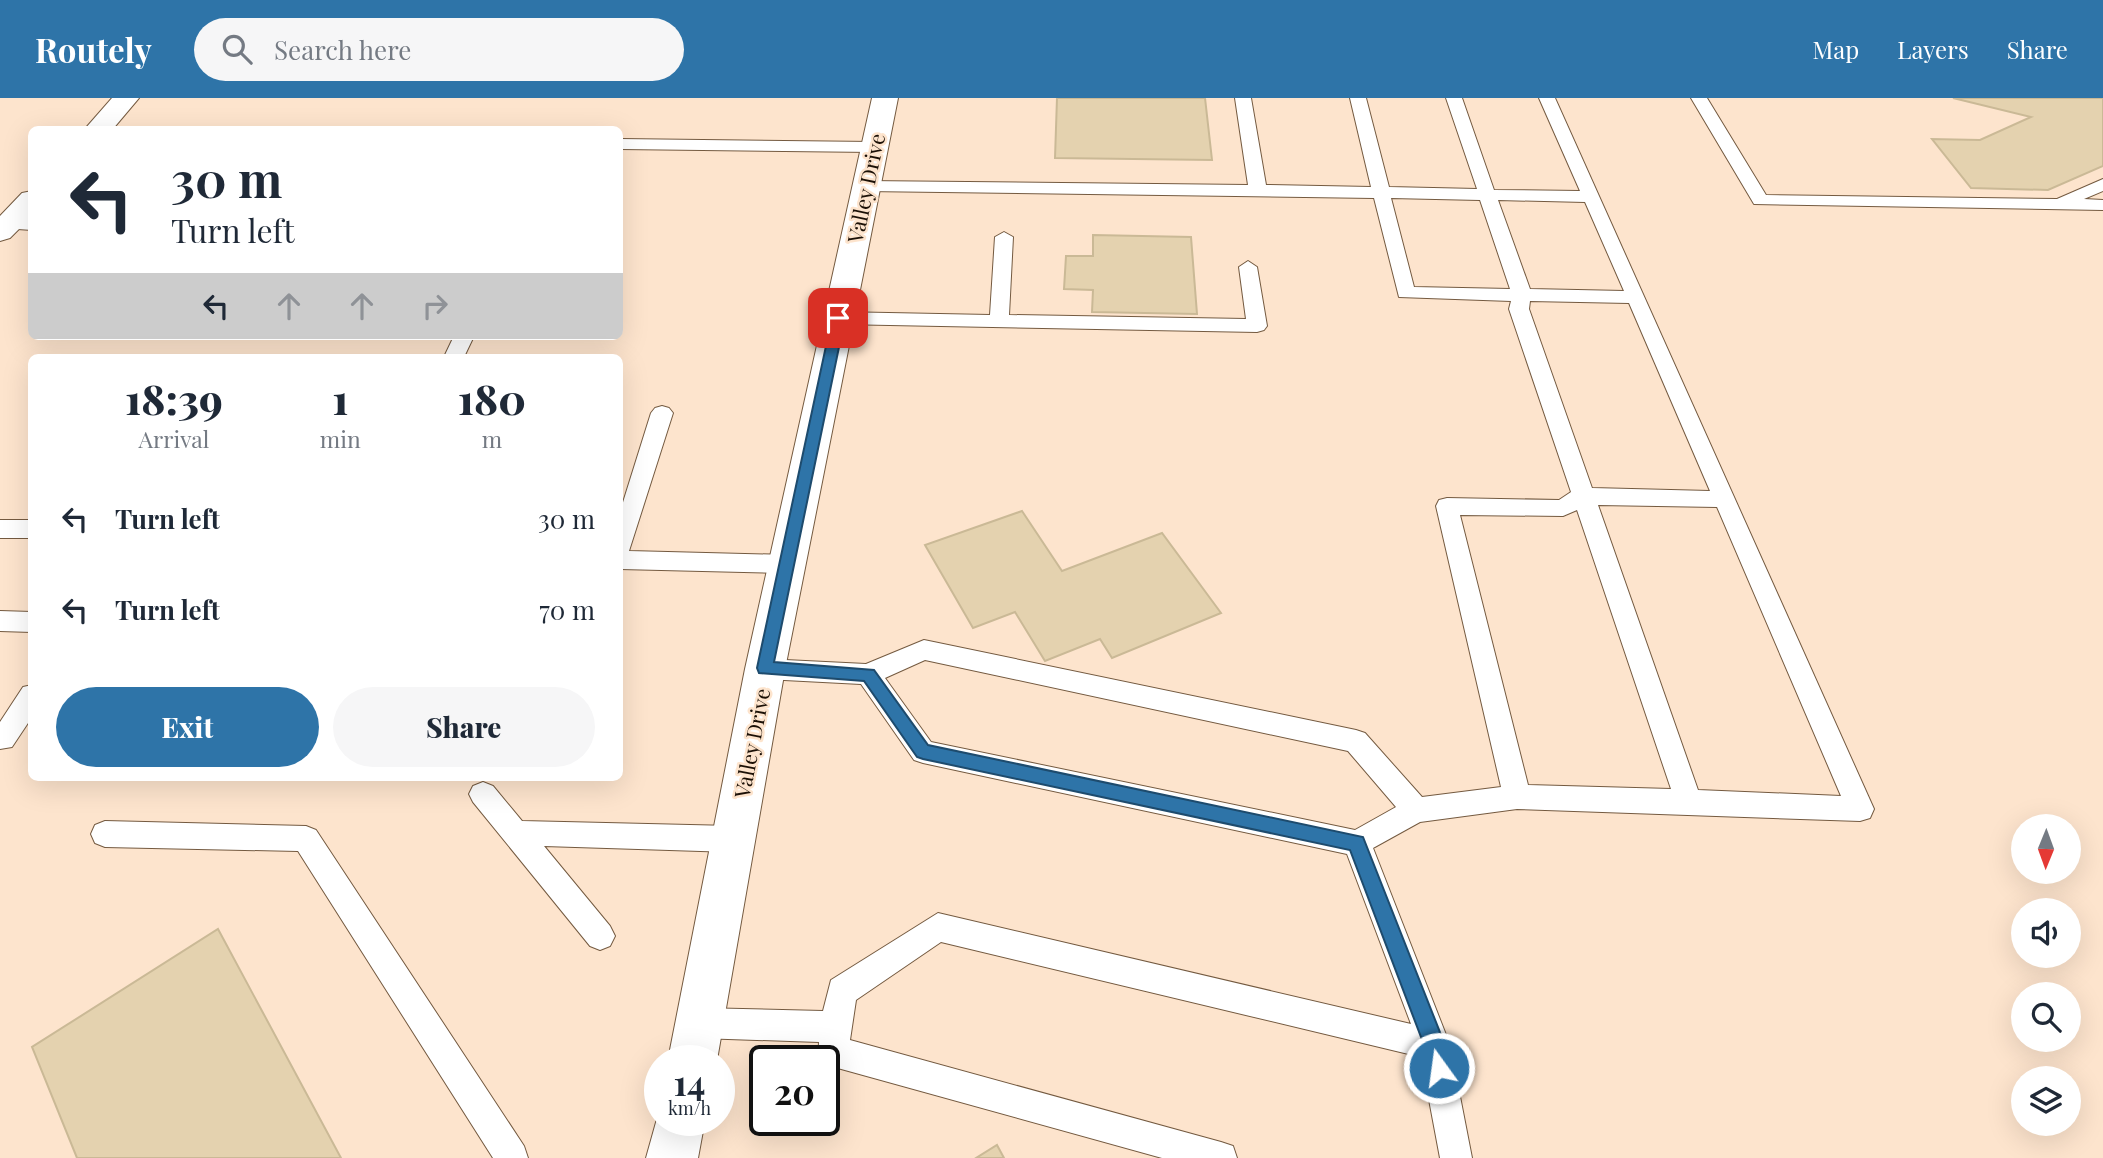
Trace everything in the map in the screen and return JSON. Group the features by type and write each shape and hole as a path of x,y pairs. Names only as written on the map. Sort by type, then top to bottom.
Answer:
{"street":[{"path":"101,126 126,98"},
{"name":"Valley Drive","path":"695,1045 765,668 885,98"},
{"path":"13,227 28,205"},
{"path":"672,1158 677,1136"}],"lane":[{"path":"1242,98 1258,190"},
{"path":"1358,98 1406,293 1636,297"},
{"path":"1454,98 1522,295 1519,309 1689,802"},
{"path":"868,674 923,752 1357,843 1416,810 1517,797 1860,809 1548,98"},
{"path":"1699,98 1760,200 2103,205"},
{"path":"623,144 873,147"},
{"path":"2057,205 2103,184"},
{"path":"865,186 1591,197"},
{"path":"999,320 1004,237"},
{"path":"838,318 1257,326 1248,267"},
{"path":"623,537 662,413"},
{"path":"1517,797 1447,506 1563,509 1582,496 1723,499"},
{"path":"0,529 28,529"},
{"path":"623,560 788,564"},
{"path":"0,621 28,622"},
{"path":"765,668 868,674 924,650 1356,741 1416,810"},
{"path":"3,740 28,701"},
{"path":"483,794 600,936"},
{"path":"515,833 732,839"},
{"path":"105,834 306,839 512,1158"},
{"path":"1357,843 1434,1045 1456,1158"},
{"path":"1221,1158 834,1051 835,1027 842,990 938,927 1434,1045"},
{"path":"699,1023 835,1027"}],"building":[{"path":"1057,98 1205,98 1212,160 1055,158"},
{"path":"1953,98 2103,98 2103,166 2048,190 1971,188 1932,139 1980,140 2031,117"},
{"path":"1093,235 1191,237 1197,314 1092,312 1093,290 1064,289 1066,256 1093,256"},
{"path":"1022,511 1062,571 1162,533 1221,613 1112,658 1100,639 1045,661 1015,612 973,628 925,545"},
{"path":"218,929 341,1158 77,1158 32,1047"},
{"path":"997,1145 1004,1158 976,1158"}],"route":[{"path":"838,318 765,668 868,674 923,752 1357,843 1434,1045 1439,1068"}]}
